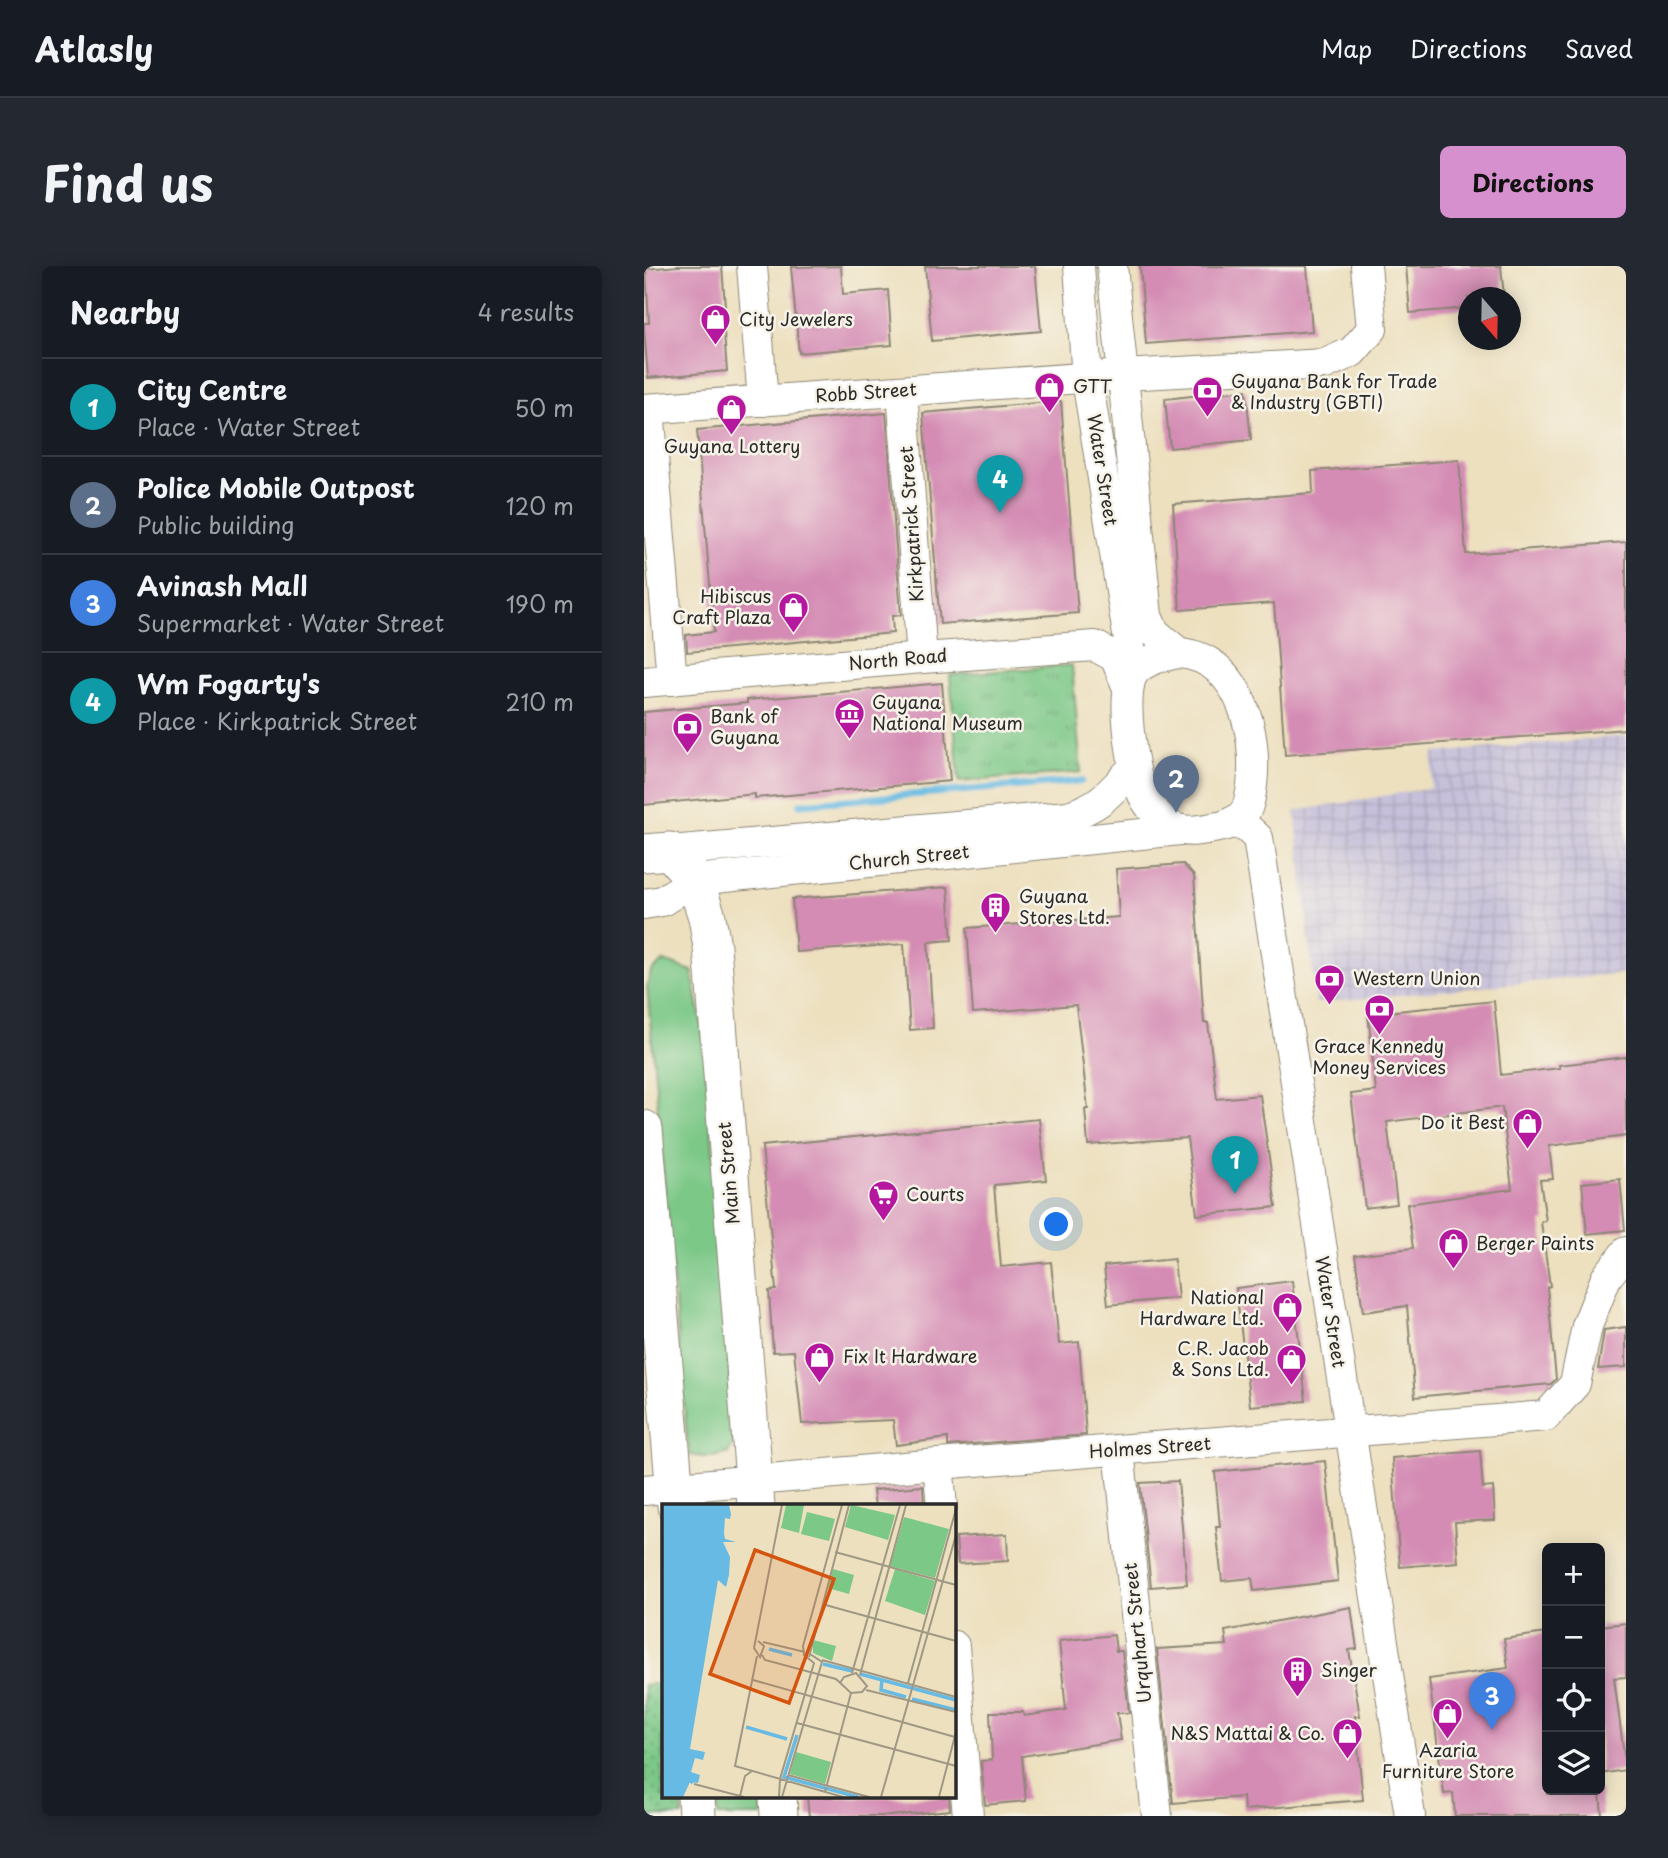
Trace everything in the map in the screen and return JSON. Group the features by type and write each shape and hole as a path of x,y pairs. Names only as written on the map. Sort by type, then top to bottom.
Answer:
{"main road":[{"name":"Main Street","path":"657,852 695,880 707,917 712,947 755,1494"},
{"path":"644,1129 665,1495"},
{"path":"696,1798 697,1816"},
{"path":"778,1798 779,1816"}],"street":[{"path":"752,266 763,401"},
{"name":"Water Street","path":"1079,266 1087,379 1130,680"},
{"name":"Water Street","path":"1112,266 1147,616 1154,632 1179,653"},
{"path":"1123,375 1325,364 1352,352 1372,329 1366,266"},
{"name":"Robb Street","path":"647,409 1123,375"},
{"name":"Kirkpatrick Street","path":"902,391 922,658"},
{"path":"647,409 658,681"},
{"name":"North Road","path":"658,681 1095,646 1115,657 1130,680"},
{"path":"1179,653 1196,655 1220,669 1233,684 1249,726 1253,782 1244,814 1232,822 1212,828 1180,830 1161,819 1141,790 1134,767 1126,698 1130,680 1147,662 1159,656 1179,653"},
{"name":"Church Street","path":"657,852 1068,816 1101,802 1134,767"},
{"name":"Water Street","path":"1232,822 1246,827 1258,838 1410,1816"},
{"name":"Church Street","path":"644,904 662,901 695,880 1180,830"},
{"name":"Holmes Street","path":"665,1495 755,1494 938,1464 1546,1416 1575,1384 1587,1326 1606,1278 1626,1252"},
{"name":"Urquhart Street","path":"1119,1450 1157,1816"},
{"path":"938,1464 942,1504"},
{"path":"956,1670 968,1816"}],"shaded area":[{"path":"1626,736 1626,973 1316,1003 1295,811 1430,788 1433,753"}],"green space":[{"path":"1072,665 1081,772 959,782 950,675"},
{"path":"664,961 692,971 705,1042 735,1440 728,1453 714,1457 690,1455 687,1437 647,986 651,971"},
{"path":"662,1683 662,1798 681,1798 683,1816 644,1816 644,1685"},
{"path":"717,1798 761,1798 762,1816 718,1816"}],"building":[{"path":"722,266 727,371 648,378 644,329 644,323 649,323 646,269"},
{"path":"841,266 843,294 888,290 892,345 799,353 791,267"},
{"path":"925,266 1035,266 1041,331 932,341"},
{"path":"1140,266 1307,266 1312,331 1146,344"},
{"path":"1406,266 1501,266 1503,287 1458,287 1458,309 1410,313"},
{"name":"Guyana Bank for Trade & Industry (GBTI)","path":"1246,390 1251,440 1170,448 1165,399"},
{"path":"1061,401 1078,613 940,624 923,413"},
{"path":"886,413 901,615 892,616 893,633 687,652 686,635 714,632 697,430"},
{"path":"1459,460 1466,554 1626,542 1626,729 1285,755 1274,603 1180,610 1173,504 1313,493 1312,471"},
{"name":"Guyana National Museum","path":"942,683 950,781 755,798 755,794 644,805 644,712"},
{"path":"1183,864 1194,876 1204,1023 1208,1023 1217,1099 1260,1095 1276,1207 1197,1215 1187,1138 1088,1145 1085,1109 1088,1109 1076,1005 973,1013 967,928 1119,917 1116,869"},
{"path":"948,887 952,940 928,942 933,1028 910,1030 904,944 796,952 792,899"},
{"path":"1494,1001 1501,1075 1626,1057 1626,1136 1549,1146 1553,1179 1540,1180 1546,1221 1541,1222 1550,1286 1547,1287 1556,1379 1551,1384 1415,1397 1407,1306 1363,1312 1355,1255 1413,1248 1407,1204 1512,1189 1502,1107 1387,1122 1397,1204 1365,1208 1351,1094 1376,1091 1368,1014"},
{"path":"1039,1119 1046,1180 994,1185 1001,1267 1051,1262 1059,1344 1079,1342 1086,1435 948,1446 948,1438 896,1445 893,1420 802,1424 794,1351 773,1352 769,1291 776,1290 762,1146"},
{"path":"1620,1179 1625,1230 1587,1234 1582,1183"},
{"path":"1174,1259 1178,1298 1108,1305 1104,1266"},
{"path":"1292,1281 1306,1401 1250,1406 1236,1288"},
{"path":"1626,1327 1626,1367 1598,1369 1604,1330"},
{"path":"1480,1451 1483,1488 1493,1487 1495,1520 1455,1522 1458,1562 1400,1567 1392,1458"},
{"path":"1325,1461 1338,1581 1254,1591 1252,1578 1222,1581 1216,1527 1220,1527 1215,1472"},
{"path":"1178,1481 1187,1584 1151,1587 1140,1483"},
{"path":"923,1486 924,1504 875,1504 873,1490"},
{"path":"1007,1534 1008,1561 958,1564 956,1537"},
{"path":"1351,1607 1357,1649 1349,1650 1360,1716 1355,1716 1363,1800 1244,1810 1243,1797 1173,1803 1157,1649 1227,1645 1225,1631"},
{"path":"1626,1623 1626,1677 1614,1678 1626,1770 1605,1773 1605,1669 1605,1625"},
{"path":"1542,1634 1542,1795 1600,1795 1602,1816 1455,1816 1453,1793 1444,1794 1429,1679 1508,1668 1504,1639"},
{"path":"1114,1635 1116,1651 1122,1651 1129,1713 1117,1713 1121,1740 1022,1756 1026,1801 985,1805 981,1761 992,1760 990,1712 1023,1712 1024,1716 1066,1710 1059,1641"},
{"path":"807,1798 949,1798 950,1810 890,1816 809,1816"}],"waterway":[{"path":"800,804 1081,781"}],"place":[{"name":"City Jewelers","path":"716,347"},
{"name":"GTT","path":"1050,414"},
{"name":"Guyana Bank for Trade & Industry (GBTI)","path":"1208,419"},
{"name":"Guyana Lottery","path":"732,436"},
{"name":"Wm Fogarty's","path":"1000,513"},
{"name":"Hibiscus Craft Plaza","path":"794,634"},
{"name":"Guyana National Museum","path":"849,740"},
{"name":"Bank of Guyana","path":"687,754"},
{"name":"Police Mobile Outpost","path":"1176,813"},
{"name":"Guyana Stores Ltd.","path":"996,934"},
{"name":"Western Union","path":"1330,1006"},
{"name":"Grace Kennedy Money Services","path":"1379,1036"},
{"name":"Do it Best","path":"1528,1150"},
{"name":"City Centre","path":"1235,1194"},
{"name":"Courts","path":"883,1222"},
{"name":"Berger Paints","path":"1453,1271"},
{"name":"National Hardware Ltd.","path":"1287,1335"},
{"name":"Fix It Hardware","path":"820,1384"},
{"name":"C.R. Jacob & Sons Ltd.","path":"1292,1386"},
{"name":"Singer","path":"1298,1698"},
{"name":"Avinash Mall","path":"1492,1730"},
{"name":"Azaria Furniture Store","path":"1448,1740"},
{"name":"N&S Mattai & Co.","path":"1348,1761"}]}
